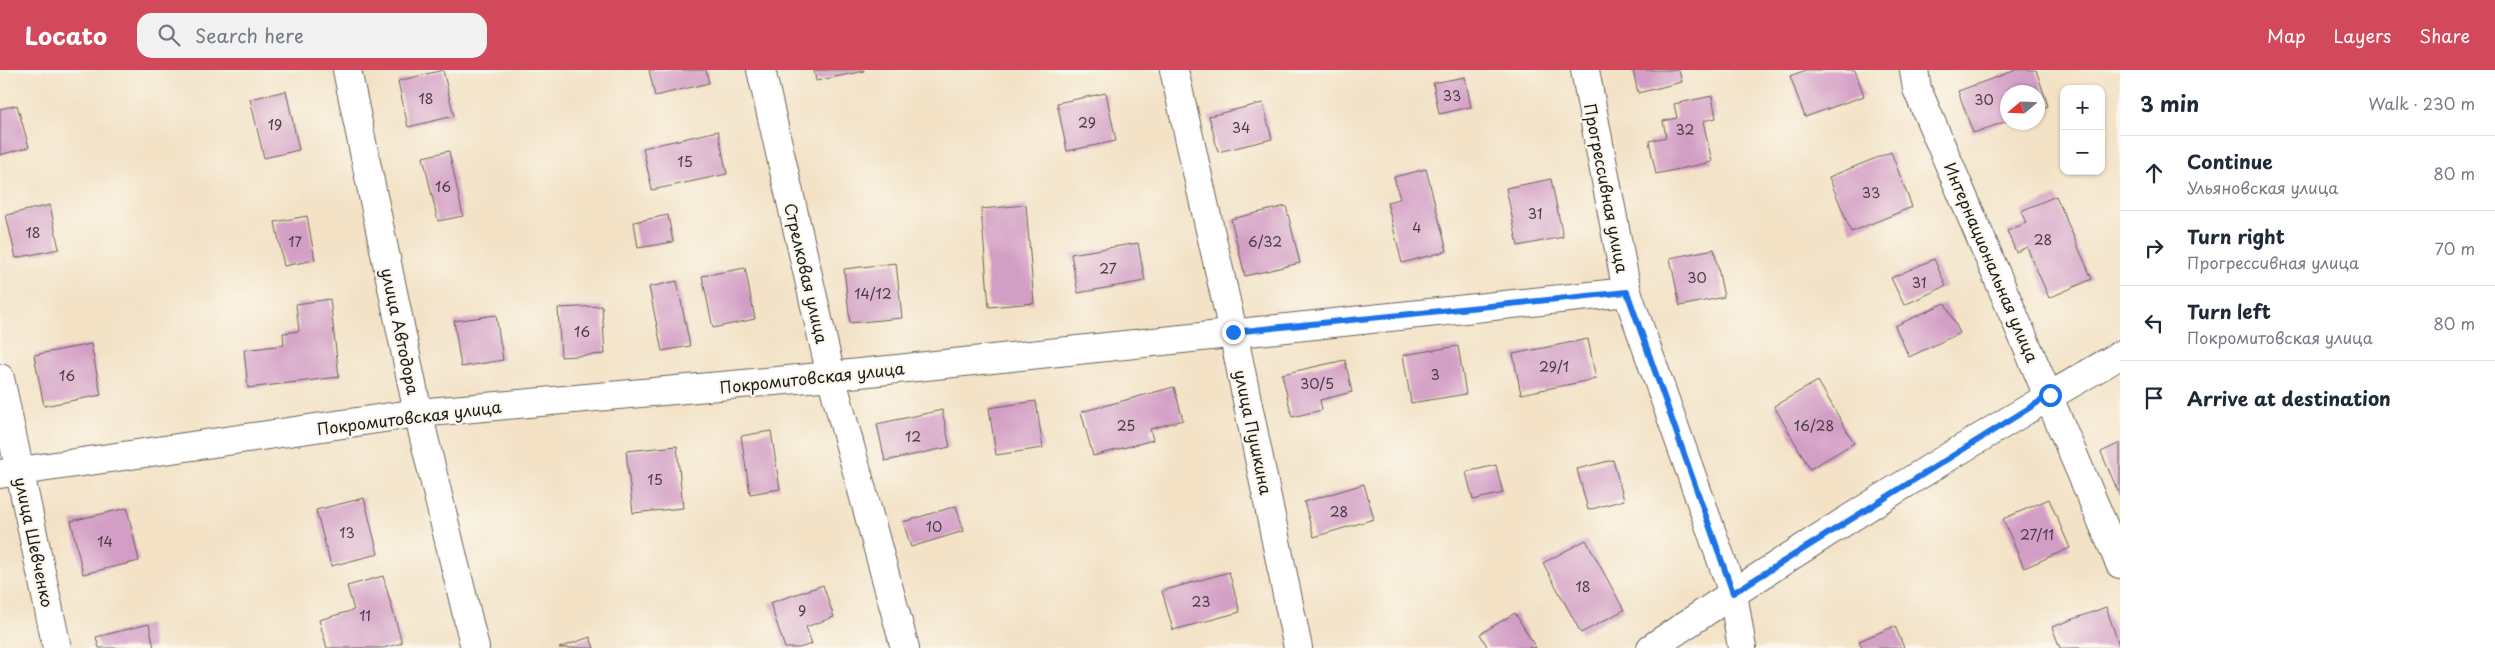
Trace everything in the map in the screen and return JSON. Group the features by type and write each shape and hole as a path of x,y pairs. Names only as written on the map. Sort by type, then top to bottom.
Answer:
{"street":[{"name":"улица Автодора","path":"347,70 418,413 475,648"},
{"name":"Стрелковая улица","path":"761,70 831,376 905,648"},
{"name":"улица Пушкина","path":"1174,70 1233,332 1298,648"},
{"name":"Прогрессивная улица","path":"1585,70 1627,292 1733,593 1742,648"},
{"name":"Интернациональная улица","path":"1914,70 1917,89 2050,395 2120,564"},
{"name":"Покромитовская улица","path":"10,472 418,413 831,376 1233,332 1627,292"},
{"path":"1651,648 1733,593 2050,395 2120,355"},
{"name":"улица Шевченко","path":"0,378 10,472 57,648"}],"building":[{"path":"443,70 454,116 408,127 398,81"},
{"path":"649,70 706,70 709,83 655,96"},
{"path":"814,70 864,70 864,71 816,81"},
{"path":"1633,70 1679,70 1682,82 1638,93"},
{"path":"1806,70 1855,70 1864,96 1805,117 1790,76"},
{"path":"2016,70 2036,70 2041,85 2000,85 2000,124 1973,133 1958,91"},
{"path":"1465,77 1471,107 1439,114 1433,83"},
{"path":"286,91 299,150 264,158 250,99"},
{"path":"1106,93 1116,141 1067,151 1057,103"},
{"path":"1712,96 1716,118 1703,121 1712,162 1656,174 1649,141 1666,137 1663,121 1677,118 1674,104"},
{"path":"1263,103 1272,139 1218,152 1209,116"},
{"path":"17,105 29,147 0,155 0,109"},
{"path":"718,131 727,174 652,190 643,148"},
{"path":"449,151 463,216 438,221 423,157"},
{"path":"1891,152 1912,207 1851,232 1829,177"},
{"path":"1426,169 1447,251 1402,263 1387,202 1400,199 1394,177"},
{"path":"1551,179 1563,237 1518,246 1506,188"},
{"path":"2056,196 2092,279 2049,298 2027,247 2016,252 2007,231 2026,223 2021,211"},
{"path":"50,205 59,249 16,258 6,215"},
{"path":"1026,205 1034,303 989,307 981,209"},
{"path":"1286,206 1300,263 1245,276 1231,219"},
{"path":"668,215 673,242 638,248 634,222"},
{"path":"307,216 315,260 284,266 275,222"},
{"path":"1138,243 1145,281 1078,293 1071,254"},
{"path":"1714,249 1724,297 1680,306 1670,258"},
{"path":"1934,259 1946,286 1904,305 1891,278"},
{"path":"896,263 902,318 850,323 844,269"},
{"path":"745,268 755,319 713,328 702,276"},
{"path":"677,281 690,346 662,351 649,287"},
{"path":"330,299 339,377 248,388 244,350 284,345 283,333 299,331 296,304"},
{"path":"1945,303 1960,333 1909,357 1895,326"},
{"path":"602,306 605,354 561,357 558,308"},
{"path":"496,315 503,360 461,367 454,321"},
{"path":"1588,339 1596,379 1521,394 1513,354"},
{"path":"91,344 101,395 44,406 34,355"},
{"path":"1458,346 1466,394 1411,403 1403,355"},
{"path":"1345,360 1352,392 1320,400 1322,410 1292,417 1282,374"},
{"path":"1818,381 1854,443 1810,469 1774,406"},
{"path":"1174,387 1183,420 1150,429 1153,440 1093,456 1081,412"},
{"path":"1036,401 1043,448 996,455 989,408"},
{"path":"942,410 950,447 885,461 877,424"},
{"path":"771,431 780,489 750,494 741,436"},
{"path":"2120,443 2120,496 2101,452"},
{"path":"677,446 683,508 633,513 626,451"},
{"path":"1613,460 1624,500 1588,510 1577,469"},
{"path":"1496,465 1503,493 1473,500 1466,472"},
{"path":"1364,484 1374,519 1314,537 1304,502"},
{"path":"364,498 378,554 331,566 316,510"},
{"path":"2049,499 2070,548 2024,568 2003,519"},
{"path":"956,506 964,531 911,547 903,522"},
{"path":"127,508 139,561 83,574 71,521"},
{"path":"1586,540 1624,610 1581,633 1543,563"},
{"path":"1229,572 1240,612 1173,630 1162,591"},
{"path":"383,576 402,643 383,648 327,648 319,620 354,610 347,586"},
{"path":"823,585 834,617 806,627 812,644 799,648 785,648 770,603"},
{"path":"2106,607 2120,648 2060,648 2052,627"},
{"path":"1515,613 1536,648 1488,648 1480,634"},
{"path":"149,624 154,648 99,648 96,637"},
{"path":"1895,626 1904,648 1862,648 1859,641"},
{"path":"590,637 594,648 559,648"}],"route":[{"path":"1233,332 1627,292 1733,593 2050,395"}]}
